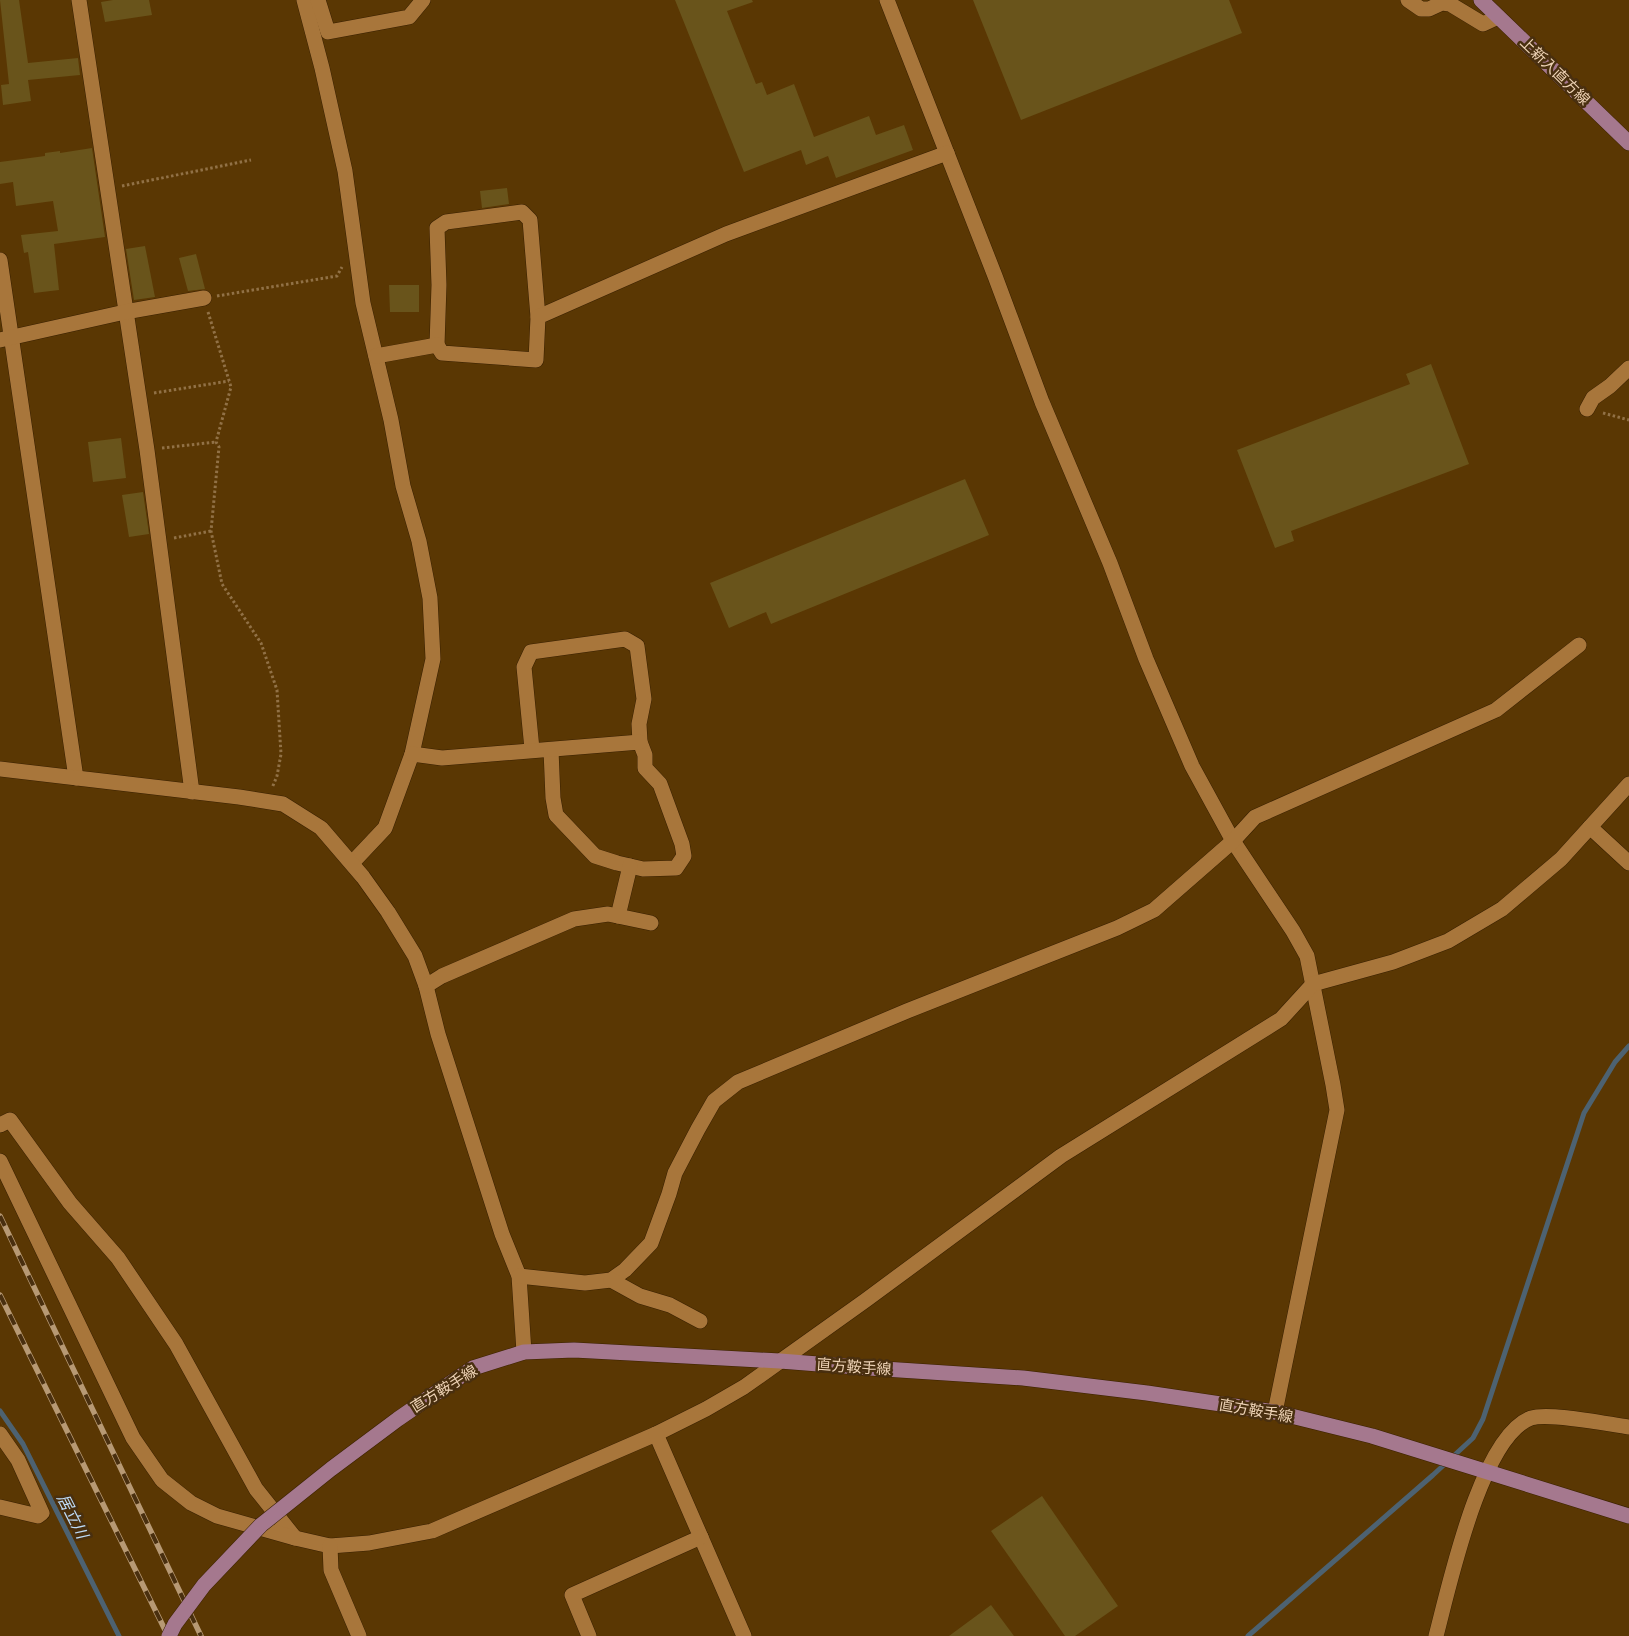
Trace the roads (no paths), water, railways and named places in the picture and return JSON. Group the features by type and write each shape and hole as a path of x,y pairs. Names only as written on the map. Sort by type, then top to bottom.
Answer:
{"main road":[{"name":"上新入直方線","path":"1480,0 1629,143"},
{"name":"直方鞍手線","path":"169,1636 175,1624 204,1585 261,1525 398,1419 473,1368 524,1352 574,1350 780,1361 1023,1378 1147,1392 1275,1412 1372,1436 1629,1516"}],"street":[{"path":"79,0 147,450 192,792"},
{"path":"304,0 322,68 345,171 363,303 391,420 403,486 419,540 430,598 433,659 412,754 385,828 352,863"},
{"path":"318,0 328,32 409,17 423,0"},
{"path":"887,0 1042,402 1110,563 1146,659 1192,766 1233,841 1293,930 1307,956 1337,1110 1275,1412"},
{"path":"1408,0 1421,9 1428,9 1442,3 1450,4 1484,24 1498,16"},
{"path":"538,317 726,234 947,153"},
{"path":"522,212 530,220 538,317 536,360 442,353 437,345 440,285 437,228 446,222 522,212"},
{"path":"0,260 6,339 76,778"},
{"path":"6,339 125,312 204,298"},
{"path":"376,356 437,345"},
{"path":"1587,409 1593,398 1610,386 1629,368"},
{"path":"532,750 524,667 531,652 625,640 637,646 644,699 639,724 640,742 645,768 660,784 682,844 684,856 676,868 642,869 596,856 556,815 553,798 551,750"},
{"path":"519,1276 585,1282 611,1280 626,1270 651,1243 675,1173 714,1101 738,1082 907,1011 1117,928 1154,910 1233,841 1255,817 1496,710 1579,645"},
{"path":"412,754 442,758 640,742"},
{"path":"0,769 283,804 321,828 352,863 388,912 415,956 426,986 438,1034 502,1234 519,1276 524,1352"},
{"path":"0,1161 134,1438 162,1480 191,1503 217,1516 330,1546 369,1542 432,1531 656,1434 744,1388 1062,1156 1281,1019 1313,984 1393,962 1448,941 1502,909 1561,859 1629,784"},
{"path":"1590,827 1629,863"},
{"path":"618,916 630,866"},
{"path":"426,986 442,976 574,919 608,914 651,924"},
{"path":"0,1125 10,1120 70,1202 118,1258 176,1344 256,1489 295,1538"},
{"path":"611,1280 640,1296 670,1305 700,1321"},
{"path":"1436,1636 1472,1506 1487,1472 1513,1429 1532,1418 1554,1417 1629,1426"},
{"path":"0,1434 18,1460 42,1513 38,1516 32,1516 0,1507"},
{"path":"656,1434 744,1636"},
{"path":"589,1636 572,1595 701,1537"},
{"path":"330,1546 331,1570 359,1636"}],"waterway":[{"path":"1248,1636 1473,1438 1483,1419 1584,1113 1615,1062 1629,1046"},
{"name":"居立川","path":"0,1411 23,1444 119,1636"}],"railway":[{"path":"0,1216 201,1636"},
{"path":"0,1295 168,1636"}]}
